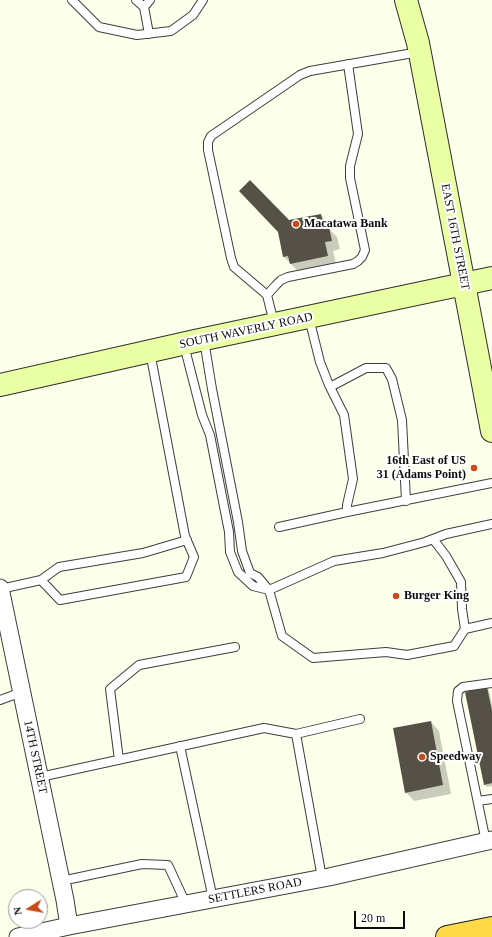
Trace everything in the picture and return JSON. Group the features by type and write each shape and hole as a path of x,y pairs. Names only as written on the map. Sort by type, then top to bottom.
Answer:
{"highway":[{"path":"446,937 492,928"}],"main road":[{"name":"EAST 16TH STREET","path":"406,0 418,48 492,431"},
{"name":"EAST 16TH STREET","path":"412,0 418,48"},
{"name":"SOUTH WAVERLY ROAD","path":"0,385 274,324 492,278"}],"street":[{"name":"14TH STREET","path":"0,588 40,777 69,926"},
{"name":"SETTLERS ROAD","path":"18,937 322,878 489,841"}],"lane":[{"path":"72,0 99,27 137,35 171,31 193,15 203,0"},
{"path":"136,0 144,7 149,34"},
{"path":"144,7 150,0"},
{"path":"274,324 267,295 234,266 231,258 208,150 208,142 212,136 300,75 310,71 418,48"},
{"path":"267,295 281,280 288,277 353,264 362,257 365,250 350,178 350,166 358,134 348,64"},
{"path":"309,317 320,362 330,387 344,414 353,480 347,505 348,512"},
{"path":"194,342 212,389 238,522 242,551 250,573 258,577 269,590 282,636 314,658 386,652 407,655 454,646 465,629 462,609 461,582 446,556 433,539"},
{"path":"194,342 202,415 210,435 229,532 230,552 238,572 253,586 269,590 334,561 383,553 424,542 446,534 492,524"},
{"path":"41,580 60,600 186,577 194,557 185,536 150,351"},
{"path":"330,387 366,368 386,368 392,379 402,420 406,500"},
{"path":"279,527 492,483"},
{"path":"0,588 41,580 59,567 143,553 187,540"},
{"path":"465,629 492,623"},
{"path":"118,760 110,689 139,665 235,647"},
{"path":"489,841 478,801 457,700 458,691 463,688 492,683"},
{"path":"0,700 22,692"},
{"path":"40,777 264,728 296,734 360,719"},
{"path":"296,734 322,878"},
{"path":"180,746 213,899"},
{"path":"478,801 492,799"},
{"path":"61,881 142,864 168,865 186,904"}],"building":[{"name":"Macatawa Bank","path":"250,180 289,220 321,214 324,228 329,227 332,241 325,242 328,256 290,264 288,256 283,257 278,232 239,191"},
{"path":"487,687 492,711 492,783 484,785 465,692"},
{"path":"431,721 443,785 405,793 393,728"}],"place":[{"name":"Macatawa Bank","path":"296,224"},
{"name":"16th East of US 31 (Adams Point)","path":"474,468"},
{"name":"Burger King","path":"396,596"},
{"name":"Speedway","path":"422,757"}]}
